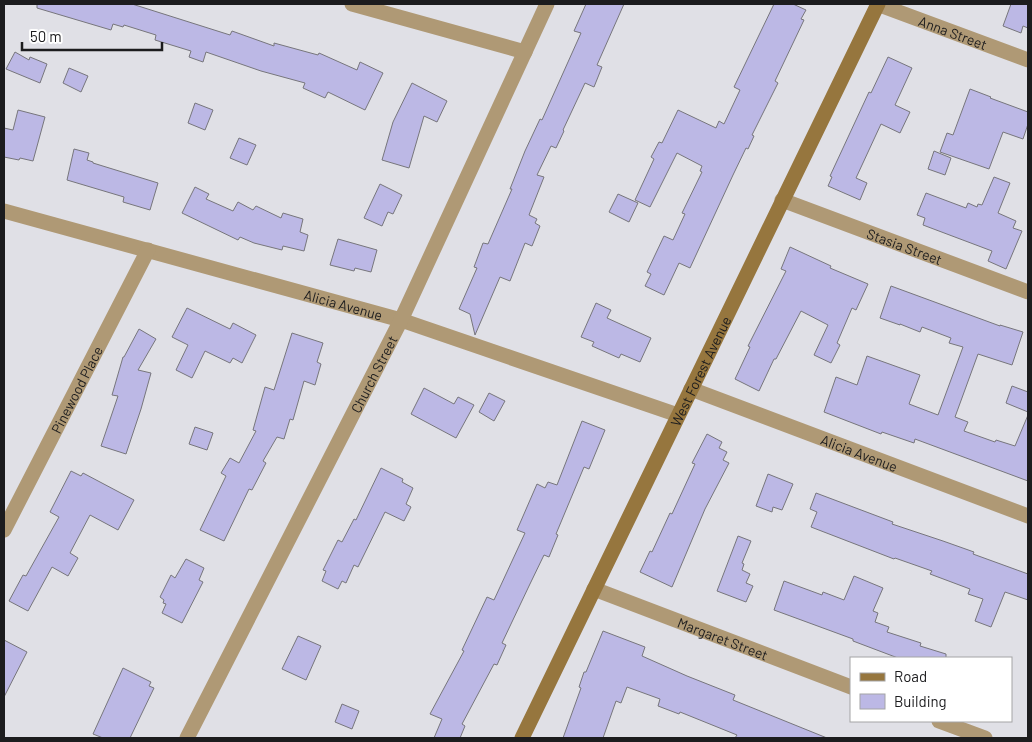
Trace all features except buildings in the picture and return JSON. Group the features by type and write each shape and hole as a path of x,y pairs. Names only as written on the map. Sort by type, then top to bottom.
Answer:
{"street":[{"path":"352,4 525,52"},
{"name":"Church Street","path":"187,738 401,320 547,4"},
{"name":"Anna Street","path":"878,4 1028,60"},
{"name":"West Forest Avenue","path":"522,738 878,4"},
{"name":"Stasia Street","path":"782,200 1028,292"},
{"name":"Alicia Avenue","path":"4,211 401,320 678,415"},
{"name":"Pinewood Place","path":"4,530 148,250"},
{"name":"Alicia Avenue","path":"691,389 1028,516"},
{"name":"Margaret Street","path":"594,589 850,687"},
{"path":"942,722 985,738"}]}
